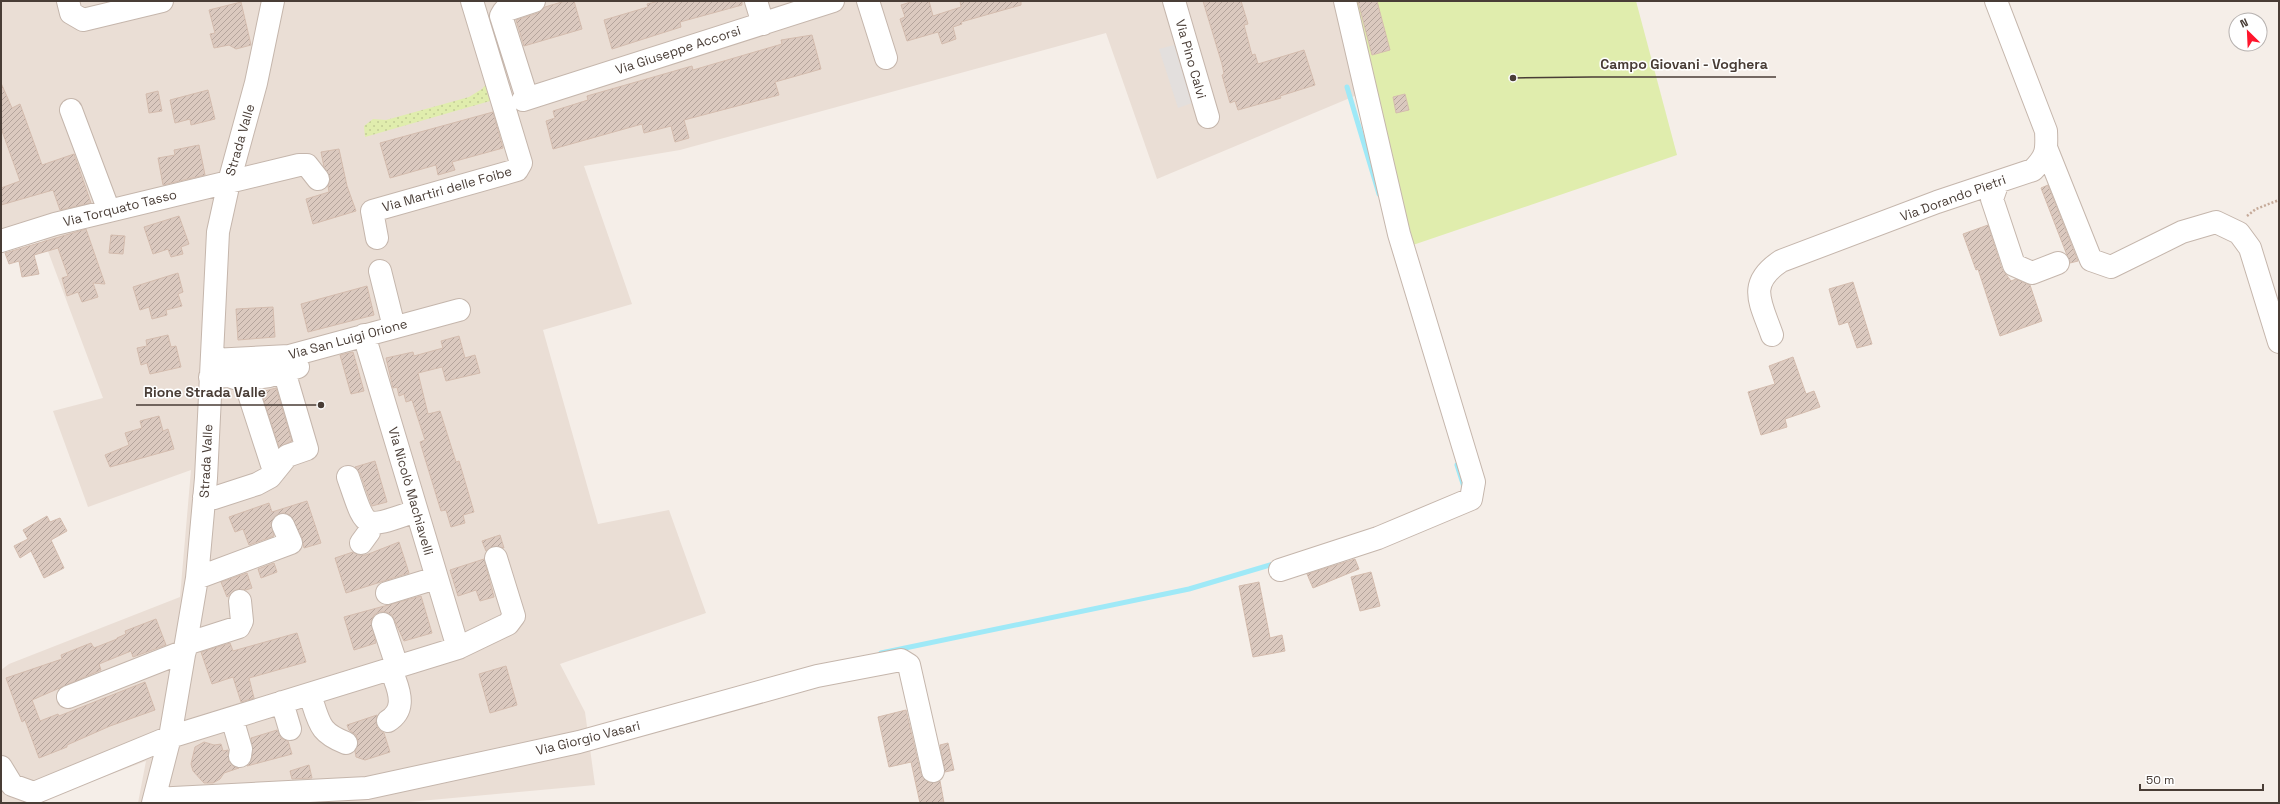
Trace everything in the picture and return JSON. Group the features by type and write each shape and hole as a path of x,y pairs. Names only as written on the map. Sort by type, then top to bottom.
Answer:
{"street":[{"path":"68,1 71,13 83,20 162,1"},
{"name":"Strada Valle","path":"154,801 170,737 197,578 204,497 218,232 229,182 256,83 273,1"},
{"name":"Via Martiri delle Foibe","path":"377,238 372,211 517,170 521,163 472,1"},
{"name":"Via Giuseppe Accorsi","path":"534,1 504,11 501,16 525,99 833,1"},
{"path":"756,1 763,24"},
{"path":"868,1 886,58"},
{"name":"Via Pino Calvi","path":"1174,1 1208,117"},
{"path":"1280,570 1378,538 1471,499 1474,482 1399,234 1345,1"},
{"path":"1996,1 2046,131 2047,150 2091,260 2111,267 2182,232 2216,222 2239,233 2250,248 2279,342"},
{"path":"71,110 109,211"},
{"name":"Via Dorando Pietri","path":"1772,335 1758,294 1761,282 1768,270 1781,261 2033,170 2042,160 2047,150"},
{"name":"Via Torquato Tasso","path":"6,240 109,211 299,165 306,165 318,179"},
{"path":"1998,182 1992,199 2014,265 2032,273 2058,263"},
{"path":"380,271 394,327"},
{"name":"Via San Luigi Orione","path":"211,368 289,356 459,310"},
{"name":"Via Nicolò Machiavelli","path":"364,335 458,648"},
{"path":"211,368 241,380 284,371 333,358"},
{"path":"204,497 214,498 257,484 270,477 287,456 307,449 284,371"},
{"path":"241,380 249,394 274,471"},
{"path":"348,477 368,535 378,524 416,511"},
{"path":"197,578 291,543 283,525"},
{"path":"1,767 12,785 34,793 170,737 282,702 312,700 394,678 508,624 514,616 496,558"},
{"path":"387,593 436,578"},
{"path":"68,696 186,647 239,627 242,621 240,601"},
{"path":"383,624 394,678 400,698 396,716 388,721"},
{"name":"Via Giorgio Vasari","path":"154,801 368,795 432,776 580,742 817,676 901,660 909,665 933,771"},
{"path":"312,700 318,720 324,731 330,737 346,743"},
{"path":"282,702 290,729"},
{"path":"232,718 241,748 240,756"}],"path":[{"path":"2239,233 2243,220 2256,209 2279,200"}],"shaded area":[{"path":"1,1 1334,1 1357,95 1157,179 1106,33 680,150 584,166 632,304 543,330 598,524 669,510 706,613 560,664 585,712 595,785 398,803 138,803 146,761 35,803 1,803 1,670 9,664 180,597 191,470 88,507 53,411 103,398 43,238 1,252"},
{"path":"1174,45 1192,103 1178,108 1159,49"}],"green space":[{"path":"1351,1 1636,1 1677,155 1410,246"},
{"path":"491,78 497,99 365,137 364,126 373,119 386,120 469,97 482,89"}],"building":[{"path":"565,1 574,1 582,29 524,46 516,20 538,13 545,7"},
{"path":"659,1 742,1 742,5 680,22 681,27 612,49 604,20 648,7 647,4"},
{"path":"914,1 929,1 933,16 961,7 960,1 1021,1 1021,5 961,22 962,24 953,27 956,39 942,44 938,32 907,41 900,19 905,17 901,5"},
{"path":"1203,1 1241,1 1248,24 1244,25 1252,55 1255,54 1258,64 1304,50 1315,85 1280,96 1281,98 1238,110 1235,101 1230,103 1222,75 1224,74 1222,64"},
{"path":"1358,1 1377,1 1390,50 1372,55"},
{"path":"241,2 251,45 236,49 229,45 214,48 210,34 215,33 209,10"},
{"path":"812,35 821,69 775,82 779,95 684,120 689,138 675,142 671,126 644,133 642,124 553,149 546,121 555,118 553,111 588,100 587,96 692,66 693,70 782,44 781,40"},
{"path":"1,83 12,108 20,104 42,165 74,154 91,203 60,210 53,190 1,205 1,188 20,181 1,128"},
{"path":"208,90 215,119 191,125 190,119 175,123 170,100"},
{"path":"158,91 162,111 149,113 146,94"},
{"path":"1405,94 1409,110 1396,113 1393,97"},
{"path":"493,112 503,148 452,162 455,170 438,175 436,165 390,178 380,143"},
{"path":"199,145 205,175 163,185 158,158 175,155 174,150"},
{"path":"339,149 347,186 356,211 313,224 306,199 329,192 328,186 330,177 324,167 321,152"},
{"path":"2048,185 2078,261 2070,263 2041,188"},
{"path":"179,216 189,244 181,247 183,254 171,257 168,249 153,254 144,227"},
{"path":"1988,225 2002,269 2011,281 2016,279 2030,285 2042,321 2000,336 1978,269 1976,270 1963,234"},
{"path":"86,229 105,284 93,283 98,297 82,302 78,292 67,296 62,278 68,276 58,248 34,255 39,274 22,277 19,261 9,264 5,253"},
{"path":"111,235 125,236 123,254 109,253"},
{"path":"178,273 183,292 178,294 182,306 166,310 167,315 152,319 149,307 140,310 133,287"},
{"path":"1853,282 1872,344 1857,348 1848,322 1839,325 1829,289"},
{"path":"367,286 374,315 308,332 301,304"},
{"path":"273,307 275,337 238,340 236,309"},
{"path":"168,335 171,347 176,346 181,367 150,374 147,363 141,365 137,348 147,346 146,340"},
{"path":"459,336 465,358 475,355 480,373 446,381 442,367 418,373 428,414 440,411 456,462 459,461 474,512 463,515 465,523 451,527 446,510 441,511 420,442 425,440 412,400 406,402 404,394 399,396 397,387 393,388 386,358 413,352 414,356 443,348 441,341"},
{"path":"353,352 364,391 351,394 340,355"},
{"path":"1793,357 1806,394 1814,391 1820,407 1785,419 1787,427 1761,435 1748,392 1775,384 1769,366"},
{"path":"276,388 292,441 279,447 261,392"},
{"path":"159,416 163,431 168,429 174,449 110,467 105,455 129,445 125,433 142,428 140,421"},
{"path":"375,461 387,502 372,506 360,473 355,467"},
{"path":"307,501 321,543 304,548 302,538 290,515 284,513 278,514 271,523 274,536 249,545 243,529 235,532 229,517 269,503 272,512"},
{"path":"47,516 50,522 60,518 67,531 51,540 64,568 44,578 31,551 20,558 14,546 28,539 23,530"},
{"path":"500,535 504,548 493,546 486,551 482,541"},
{"path":"399,542 409,573 346,593 335,558 353,552 359,555 366,555"},
{"path":"484,559 494,597 480,601 476,590 458,596 450,570"},
{"path":"1355,559 1359,569 1313,588 1307,574"},
{"path":"274,563 277,572 261,578 258,569"},
{"path":"1371,572 1380,606 1360,611 1351,577"},
{"path":"247,573 252,588 246,590 238,589 227,597 221,582"},
{"path":"1259,582 1270,638 1282,635 1285,651 1253,657 1239,586"},
{"path":"421,596 432,633 404,641 392,615 386,612 379,612 374,615 371,622 376,643 354,650 344,617"},
{"path":"156,619 166,645 133,657 131,651 99,664 101,670 32,700 40,721 58,714 59,716 145,682 155,710 110,726 67,745 67,747 39,758 25,720 22,722 6,678 62,659 61,655 91,643 94,648 117,639 126,634 125,631"},
{"path":"297,633 306,662 249,678 254,698 241,702 233,677 212,684 201,652 230,643 233,651"},
{"path":"506,666 517,705 490,713 479,674"},
{"path":"906,710 921,774 929,783 940,781 944,803 920,803 911,762 889,767 878,717"},
{"path":"377,715 376,723 378,729 384,733 390,752 365,760 356,757 355,751 358,741 356,735 349,730 347,725"},
{"path":"277,730 281,738 288,741 292,754 247,766 252,758 251,738"},
{"path":"204,742 214,745 221,744 223,751 228,750 229,761 233,766 239,768 224,773 220,779 213,783 204,783 193,771 191,764 195,747"},
{"path":"948,743 954,770 945,772 940,745"},
{"path":"309,765 312,778 292,779 290,771"}],"waterway":[{"path":"1347,87 1379,194"},
{"path":"1457,465 1465,490"},
{"path":"881,653 1189,589 1277,563"}],"place":[{"name":"Campo Giovani - Voghera","path":"1513,78"},
{"name":"Rione Strada Valle","path":"321,405"}]}
